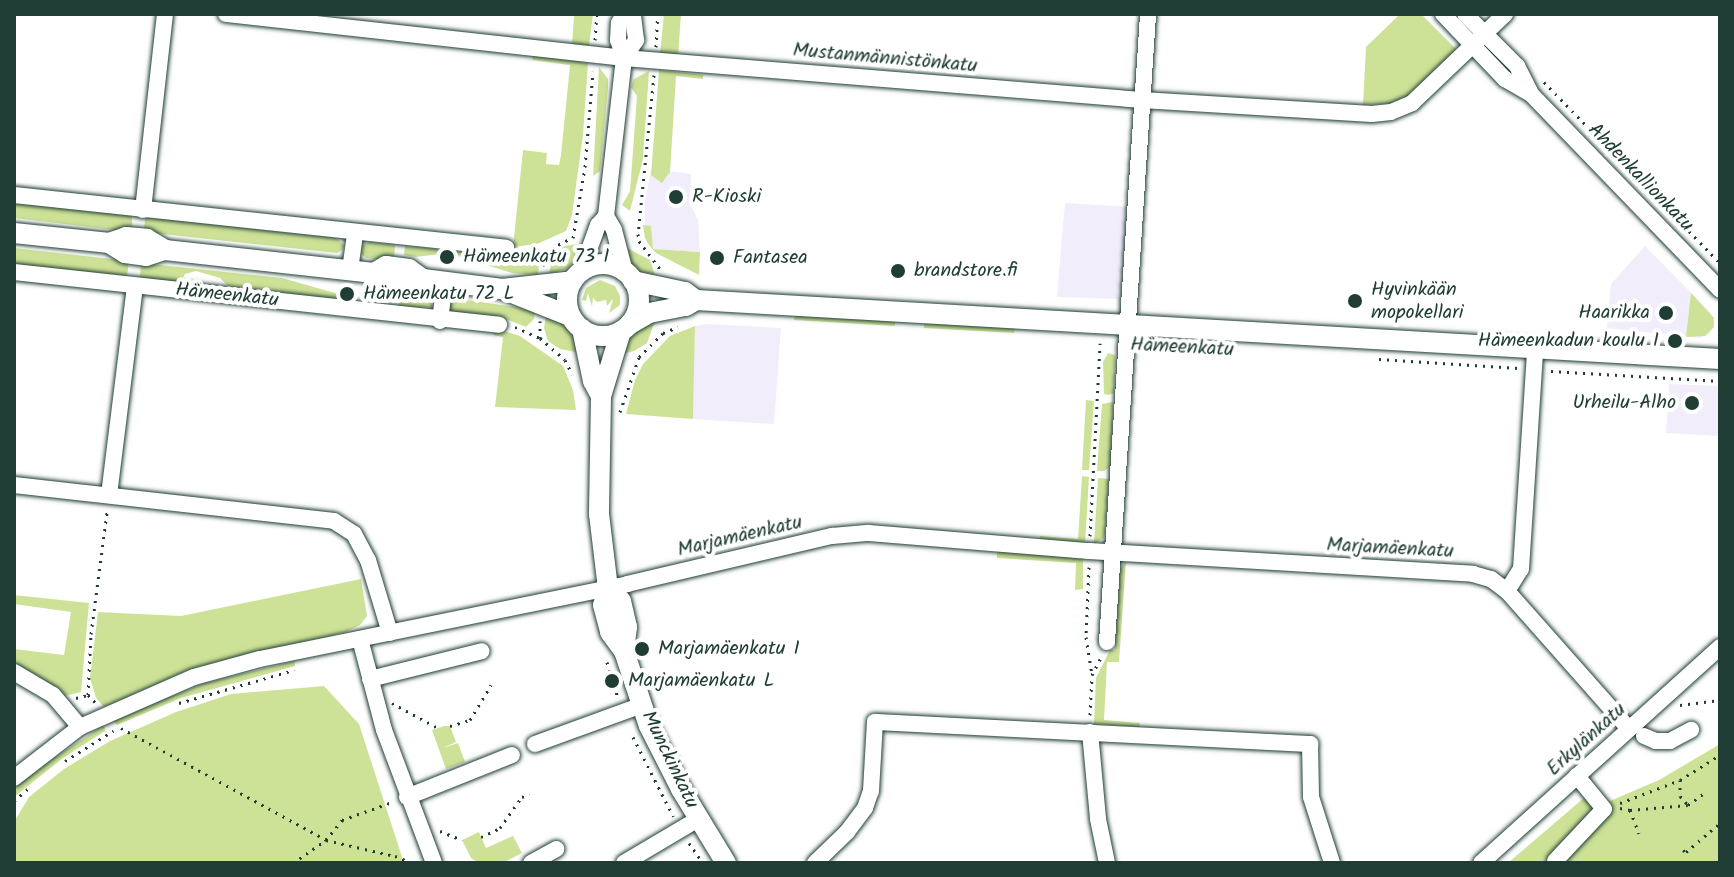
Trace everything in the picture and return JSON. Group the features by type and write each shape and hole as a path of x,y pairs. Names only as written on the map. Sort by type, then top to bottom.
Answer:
{"main road":[{"name":"Hämeenkatu","path":"14,233 109,243 125,253 146,256 165,250 374,273 384,282 407,286 423,279 502,289 577,276"},
{"path":"604,264 629,276 639,302 626,327 599,336 576,322 567,304 577,276 604,264"},
{"name":"Hämeenkatu","path":"629,276 685,292 696,300 1125,335 1534,360 1720,359"},
{"name":"Hämeenkatu","path":"502,289 576,322"},
{"name":"Hämeenkatu","path":"626,327 649,313 686,306 696,300"},
{"name":"Munckinkatu","path":"576,322 593,381 601,396"},
{"name":"Munckinkatu","path":"626,327 601,396 599,514 608,588 603,605 605,616 610,632 624,651 659,747 726,863"}],"street":[{"path":"143,210 165,14"},
{"name":"Mustanmännistönkatu","path":"226,14 624,58 1142,100 1391,112 1412,103 1505,14"},
{"path":"577,276 598,225 606,216 624,58 618,40 619,23 624,14"},
{"path":"624,58 636,40 633,14"},
{"path":"1107,642 1148,14"},
{"name":"Ahdenkallionkatu","path":"1443,14 1479,40"},
{"name":"Ahdenkallionkatu","path":"1465,14 1505,79 1531,94 1720,290"},
{"path":"14,195 506,248"},
{"path":"606,216 614,230 629,276"},
{"path":"350,270 355,233"},
{"name":"Hämeenkatu","path":"14,272 440,321 499,325"},
{"path":"440,321 445,282"},
{"path":"109,495 135,286"},
{"path":"1534,360 1521,569 1507,591 1637,733 1656,741 1670,741 1691,730"},
{"path":"14,485 334,521 354,534 368,560 390,633"},
{"name":"Marjamäenkatu","path":"14,778 80,727 194,677 608,588 832,536 869,533 1089,551 1473,574 1491,579 1507,591"},
{"path":"360,639 407,797 434,863"},
{"name":"Erkylänkatu","path":"1481,863 1577,776 1637,733 1720,647"},
{"path":"370,679 482,651"},
{"path":"14,672 53,695 80,727"},
{"path":"535,744 642,705"},
{"path":"815,863 847,832 865,808 871,791 875,722 1310,744 1311,797 1332,863"},
{"path":"1090,732 1098,819 1107,863"},
{"path":"407,797 512,755"},
{"path":"1561,862 1604,809 1577,776"},
{"path":"624,863 698,819"},
{"path":"531,863 556,849"}],"path":[{"path":"573,238 585,167 597,14"},
{"path":"658,14 638,234 639,241 661,268"},
{"path":"1535,71 1720,262"},
{"path":"506,248 544,252"},
{"path":"619,421 624,395 639,357 663,333 687,324"},
{"name":"Hämeenkatu","path":"1089,551 1100,343 1125,335"},
{"path":"1372,358 1534,360 1720,381"},
{"path":"88,695 91,634 109,495"},
{"path":"1089,551 1086,637 1092,675 1090,732"},
{"path":"1092,675 1107,642"},
{"path":"178,703 307,666"},
{"path":"450,726 470,720 491,685"},
{"path":"386,700 438,728"},
{"path":"1679,706 1720,700"},
{"path":"62,762 136,721"},
{"path":"121,728 326,840 412,863"},
{"path":"1604,809 1680,780 1720,755"},
{"path":"1680,780 1680,796 1688,805"},
{"path":"14,801 32,786"},
{"path":"481,837 500,828 522,797 529,794"},
{"path":"1604,809 1688,805 1703,794"},
{"path":"293,863 326,840 342,820 407,797"},
{"path":"1630,810 1639,833"},
{"path":"1683,850 1686,852 1720,823"},
{"path":"433,834 442,830 462,840"}],"shaded area":[{"path":"651,169 691,174 690,204 698,220 700,252 652,249 645,238 645,202"},
{"path":"1065,203 1130,207 1124,299 1057,297"},
{"path":"1645,246 1711,313 1714,321 1710,334 1699,338 1607,328 1611,284"},
{"path":"695,326 781,328 774,424 693,419"},
{"path":"1669,384 1720,386 1720,436 1666,433"}],"green space":[{"path":"593,14 589,46 572,45 574,16"},
{"path":"664,14 681,14 678,57 660,54"},
{"path":"1400,14 1421,14 1456,49 1412,94 1396,103 1363,105 1366,47"},
{"path":"533,55 588,63 583,135 572,215 566,231 537,244 513,247 523,150 547,153 546,164 559,165 561,155 570,65 532,60"},
{"path":"599,67 608,79 608,88 600,171 593,176"},
{"path":"659,70 703,75 703,79 676,76 670,172 662,183 651,175"},
{"path":"649,71 643,159 630,211 622,205 630,191 637,96 631,87 634,79"},
{"path":"14,202 132,215 132,232 14,218"},
{"path":"145,217 336,238 344,245 337,253 144,232"},
{"path":"643,225 651,226 653,249 700,252 699,275 656,253 649,245 645,238"},
{"path":"370,242 395,245 394,261 366,258 361,254 362,245"},
{"path":"584,243 569,268 549,274 553,254 565,246"},
{"path":"405,246 489,255 480,259 441,254 415,257 404,255"},
{"path":"623,246 650,260 656,279 634,269"},
{"path":"14,248 129,261 127,276 14,264"},
{"path":"532,256 539,265 538,275 512,273 483,264 495,258"},
{"path":"141,263 282,278 342,295 342,300 230,288 220,278 196,271 185,274 180,283 140,277"},
{"path":"600,280 615,286 620,296 620,305 609,313 613,299 607,306 606,300 597,302 593,298 592,307 588,293 586,301 582,300 586,288"},
{"path":"400,291 431,294 432,307 398,308"},
{"path":"1691,293 1714,318 1714,327 1705,336 1686,337"},
{"path":"453,298 516,307 535,312 534,319 526,327 506,319 458,314 448,308"},
{"path":"795,315 895,321 895,326 794,320"},
{"path":"546,316 565,324 574,335 581,353 560,349 548,341 544,328"},
{"path":"656,318 647,343 621,354 631,332"},
{"path":"924,322 1015,328 1014,333 924,328"},
{"path":"695,326 693,419 626,414 635,380 643,364 670,336"},
{"path":"497,329 520,336 563,366 573,390 576,410 495,407 503,337 493,335"},
{"path":"1108,353 1115,355 1114,393 1108,395 1104,394 1103,362"},
{"path":"1086,400 1094,401 1089,470 1082,470"},
{"path":"1113,402 1111,466 1097,471 1102,404"},
{"path":"1082,476 1089,477 1085,544 1040,541 1040,536 1078,539"},
{"path":"1098,478 1109,479 1104,538 1094,544"},
{"path":"997,551 1083,558 1083,589 1075,590 1076,563 997,558"},
{"path":"1126,561 1119,662 1107,662 1104,720 1140,723 1139,727 1094,724 1096,678 1110,650 1115,650 1120,569"},
{"path":"361,579 367,616 360,625 346,632 189,670 104,707 96,698 90,678 98,612 181,616"},
{"path":"14,595 89,603 81,692 64,696 14,665 14,649 64,655 71,612 14,604"},
{"path":"295,661 295,666 181,698 117,725 112,720 205,683"},
{"path":"324,686 359,724 404,863 14,863 14,822 29,797 64,769 110,741 176,712 231,694"},
{"path":"104,725 105,731 63,758 14,797 14,788 36,770"},
{"path":"450,726 456,742 443,748 458,743 465,762 446,769 432,730"},
{"path":"1720,744 1720,863 1508,863 1585,797 1594,808 1659,780"},
{"path":"479,832 486,848 513,836 522,853 503,863 479,863 471,858 462,840"}],"place":[{"name":"R-Kioski","path":"676,197"},
{"name":"Hämeenkatu 73 I","path":"447,257"},
{"name":"Fantasea","path":"717,258"},
{"name":"brandstore.fi","path":"898,271"},
{"name":"Hämeenkatu 72 L","path":"347,294"},
{"name":"Hyvinkään mopokellari","path":"1355,301"},
{"name":"Haarikka","path":"1666,313"},
{"name":"Hämeenkadun koulu I","path":"1675,341"},
{"name":"Urheilu-Alho","path":"1692,403"},
{"name":"Marjamäenkatu I","path":"642,649"},
{"name":"Marjamäenkatu L","path":"612,681"}]}
